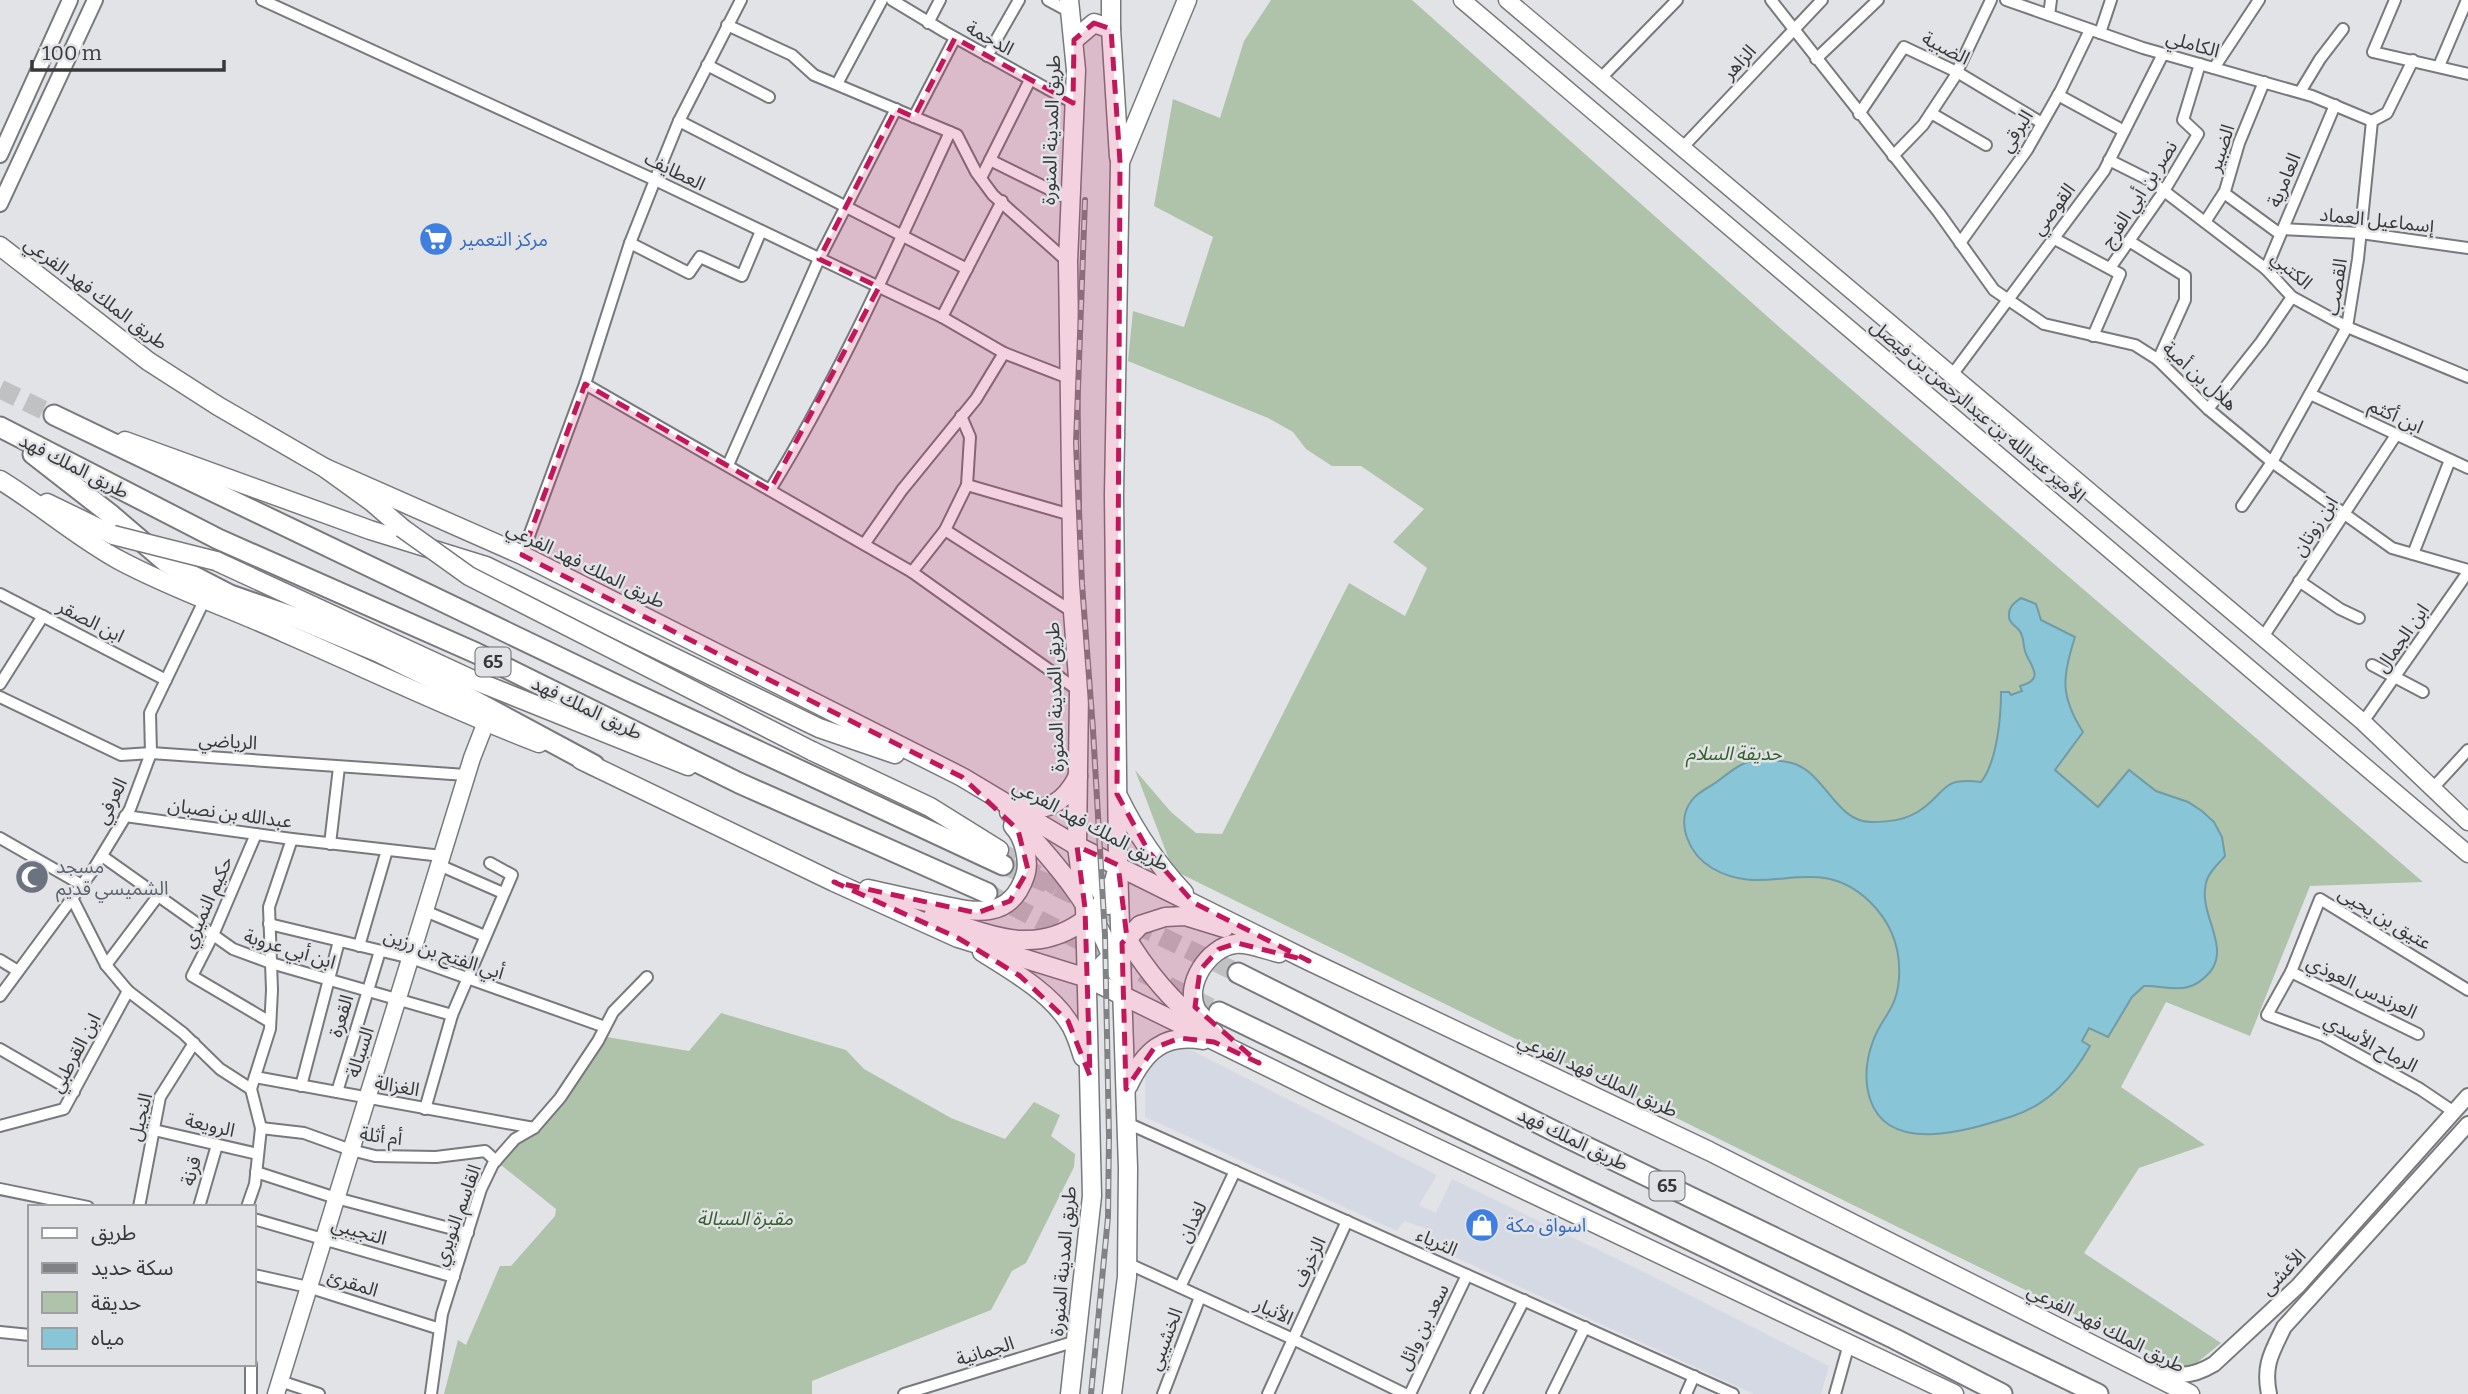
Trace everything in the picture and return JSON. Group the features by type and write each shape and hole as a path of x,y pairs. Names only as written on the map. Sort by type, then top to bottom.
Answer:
{"highway":[{"name":"طريق الملك فهد","path":"54,415 626,690 1001,858"},
{"name":"طريق الملك فهد","path":"0,427 218,539 476,653 739,783 987,893"},
{"path":"0,433 41,460 166,562 230,595 294,617 378,652 594,765"},
{"name":"طريق الملك فهد","path":"1238,973 1566,1137 2098,1394"},
{"name":"طريق الملك فهد","path":"1219,1012 1858,1320 2002,1394"}],"main road":[{"path":"1111,0 1120,162 1114,495 1118,865 1127,1123 1127,1263 1112,1394"},
{"path":"1120,162 1187,0"},
{"name":"الأمير عبدالله بن عبدالرحمن بن فيصل","path":"1462,0 2468,854"},
{"name":"الأمير عبدالله بن عبدالرحمن بن فيصل","path":"1507,0 2364,722 2468,822"},
{"name":"طريق المدينة المنورة","path":"1070,7 1076,70 1068,262 1073,612 1079,691 1077,846 1087,914 1092,1196 1070,1394"},
{"name":"طريق المدينة المنورة","path":"1074,40 1094,23 1111,29"},
{"name":"طريق الملك فهد الفرعي","path":"0,246 148,361 218,406 325,468 522,555 962,778 1077,846 1309,961 1709,1151 2190,1394"},
{"path":"54,415 370,530 486,566 819,728 962,778 1003,806 1052,859 1087,914 1121,942 1171,997 1205,1027 1259,1063"},
{"path":"325,468 373,502 402,528 470,576 812,751 930,807 1001,858"},
{"path":"1,480 113,535 216,561 471,679 690,767 739,783"},
{"path":"1,480 97,547 204,601 258,621 486,722 594,765 834,882 958,938 1087,978 1214,1042 1954,1394"},
{"name":"السبالة","path":"279,1387 466,775 486,722"},
{"path":"1012,807 1035,810 1057,803 1073,787 1078,776"},
{"path":"834,882 976,913 995,910 1010,901 1022,887 1028,870 1018,830 962,778"},
{"path":"1117,794 1149,852 1194,903"},
{"path":"1077,846 1105,900 1121,942"},
{"path":"834,882 970,928 1021,941 1060,934 1105,900 1114,882 1118,865"},
{"path":"1087,978 1140,925 1165,916 1185,916 1309,961"},
{"path":"958,938 1020,976 1051,1002 1068,1021 1077,1038 1090,1076"},
{"path":"1259,1063 1208,1024 1195,1007 1194,989 1200,970 1219,949 1237,943 1309,961"},
{"path":"1126,1089 1145,1057 1164,1043 1180,1038 1214,1042"}],"street":[{"path":"0,155 70,0"},
{"path":"0,204 94,0"},
{"name":"العطايف","path":"262,0 655,180 942,317 1004,353 1071,379"},
{"path":"522,555 585,384 630,243 679,121 741,0"},
{"path":"837,84 882,0"},
{"name":"الدحمة","path":"892,0 928,23 1073,103"},
{"path":"928,23 940,0"},
{"path":"987,56 1018,0"},
{"path":"1048,0 1070,7"},
{"path":"1601,79 1677,0"},
{"name":"هلال بن أمية","path":"1771,0 1994,290 2044,324 2135,345 2158,360 2208,409 2272,462 2392,548 2468,571"},
{"name":"الزاهر","path":"1682,148 1822,0"},
{"path":"1816,59 1878,0"},
{"path":"1893,156 1923,125 1957,72 1991,0"},
{"name":"الكاملي","path":"2006,0 2163,54 2300,92 2372,121"},
{"path":"2049,15 2051,0"},
{"name":"البرقي","path":"1960,243 2026,150 2111,0"},
{"path":"2214,68 2259,0"},
{"path":"2395,0 2373,52 2468,74"},
{"path":"2439,66 2467,0"},
{"path":"727,25 792,55 814,75 957,135 993,195 1068,262"},
{"path":"2300,92 2320,58 2343,29"},
{"path":"914,117 955,38"},
{"name":"الضبية","path":"1859,114 1904,47 1957,72 2042,123"},
{"name":"القوصي","path":"1952,375 2104,171 2163,54"},
{"path":"2372,121 2387,113 2413,60"},
{"name":"نصر بن أبي الفرج","path":"2110,268 2164,191 2198,134 2183,120 2200,64"},
{"path":"707,65 769,97"},
{"path":"981,178 1030,80"},
{"name":"الضبير","path":"2205,222 2224,193 2239,143 2264,82"},
{"path":"2058,95 2124,131"},
{"name":"العامرية","path":"2266,269 2335,105"},
{"path":"729,466 819,259 896,109"},
{"path":"1931,113 1986,145"},
{"path":"679,121 967,269"},
{"name":"القصب","path":"2242,506 2272,462 2347,327 2361,233 2372,121"},
{"path":"770,490 808,429 950,132"},
{"path":"990,160 1071,200"},
{"name":"الكتبي","path":"2109,160 2151,181 2266,269 2292,297 2347,327 2468,377"},
{"path":"2224,193 2282,231"},
{"path":"942,317 1002,201"},
{"name":"إسماعيل العماد","path":"2282,231 2361,233 2468,248"},
{"path":"630,243 689,273 700,257 742,276 761,232"},
{"path":"2053,238 2120,274 2093,336"},
{"path":"2129,241 2185,276 2185,300 2158,360"},
{"path":"2208,409 2250,357 2292,297"},
{"path":"865,543 902,490 976,399 1004,353"},
{"path":"585,384 912,572 1079,691"},
{"name":"ابن أكثم","path":"2310,394 2468,468"},
{"path":"912,572 945,530 967,485 970,437 961,416"},
{"name":"ابن زوتان","path":"2263,637 2396,435"},
{"path":"2413,554 2450,460"},
{"path":"967,485 1071,515"},
{"path":"945,530 1073,612"},
{"name":"ابن الجمال","path":"2364,722 2468,571"},
{"path":"2299,581 2340,609 2359,618"},
{"name":"ابن الصقر","path":"0,594 166,680"},
{"name":"العرفي","path":"0,996 82,885 125,816 151,753 150,713 204,601"},
{"path":"0,684 43,616"},
{"path":"2372,665 2423,692"},
{"name":"الرياضي","path":"0,697 121,755 151,753 466,775"},
{"path":"2432,789 2468,750"},
{"path":"330,844 339,767"},
{"name":"عبدالله بن نصبان","path":"125,816 387,850 440,861 503,894"},
{"name":"حكيم النميري","path":"256,834 213,935 192,976 270,1022"},
{"path":"0,839 82,885"},
{"path":"248,1205 255,1184 261,1128 253,1083 270,1022 269,907 292,839"},
{"path":"359,946 387,850"},
{"name":"ابن أبي عروبة","path":"102,856 233,950 452,1015"},
{"path":"425,1109 452,1015 512,874 490,863"},
{"path":"106,965 158,896"},
{"name":"الغزالة","path":"72,898 106,965 128,991 194,1043 220,1069 253,1083 301,1086 534,1128"},
{"name":"عتيق بن يحيى","path":"2267,1015 2291,972 2320,899 2468,990"},
{"path":"425,911 485,936"},
{"name":"أبي الفتح بن رزين","path":"269,924 411,958 605,1027"},
{"path":"301,1086 339,941"},
{"name":"القعرة","path":"337,1092 380,951"},
{"path":"0,960 18,971"},
{"name":"العرندس العوذي","path":"2291,972 2418,1034"},
{"name":"القاسم النويري","path":"430,1394 440,1329 481,1189 496,1161 515,1139 534,1128 560,1098 613,1012 647,978"},
{"name":"ابن القرطبي","path":"0,1126 64,1109 128,991"},
{"name":"الرماح الأسدي","path":"2267,1015 2324,1036 2420,1088 2454,1112"},
{"name":"النجيل","path":"140,1205 160,1097 194,1043"},
{"path":"0,1049 74,1092"},
{"name":"الأعشى","path":"2083,1340 2162,1371 2187,1376 2200,1373 2214,1364 2298,1286 2468,1096"},
{"name":"الثرياء","path":"1127,1123 1733,1394"},
{"name":"الأعشى","path":"2269,1394 2266,1377 2270,1356 2284,1327 2468,1125"},
{"name":"أم أثلة","path":"261,1128 304,1133 351,1150 396,1157 436,1157 485,1151 496,1161"},
{"name":"الرويعة","path":"154,1130 258,1154"},
{"name":"قرنة","path":"200,1205 217,1145"},
{"name":"لغدان","path":"1180,1287 1236,1171"},
{"path":"256,1172 336,1198 468,1233"},
{"path":"0,1189 78,1205"},
{"name":"التجيبي","path":"256,1220 454,1277"},
{"name":"الزخرف","path":"1268,1394 1347,1221"},
{"name":"الأنبار","path":"1127,1263 1408,1394"},
{"name":"المقرئ","path":"256,1275 308,1287 440,1329"},
{"name":"سعد بن وائل","path":"1408,1394 1467,1275"},
{"name":"الخشيبي","path":"1163,1394 1200,1297"},
{"path":"1476,1394 1524,1300"},
{"path":"1552,1394 1585,1327"},
{"path":"0,1332 28,1335"},
{"name":"الجمانية","path":"904,1394 1076,1341"},
{"path":"1835,1394 1849,1344"},
{"path":"251,1366 251,1394"},
{"path":"1686,1394 1694,1376"},
{"path":"279,1387 319,1394"}],"highlighted area":[{"path":"1094,23 1111,29 1120,162 1117,794 1149,852 1194,903 1309,961 1237,943 1219,949 1200,970 1195,1007 1259,1063 1214,1042 1180,1038 1154,1048 1126,1089 1122,943 1127,938 1118,865 1077,846 1085,908 1090,1076 1068,1021 1020,976 958,938 834,882 977,913 1010,901 1028,870 1018,830 962,777 522,555 585,384 770,490 879,287 819,259 896,109 914,117 955,38 1073,103 1074,40"}],"shaded area":[{"name":"اسواق مكة","path":"1185,1047 1437,1175 1419,1205 1436,1213 1452,1179 1829,1366 1821,1394 1754,1394 1424,1243 1428,1229 1404,1221 1397,1231 1145,1117 1145,1073 1152,1060 1166,1049"}],"green space":[{"name":"حديقة السلام","path":"1271,0 1412,0 1786,333 2423,882 2310,886 2250,1036 2166,1002 2121,1087 2205,1145 2139,1168 2084,1253 2221,1343 2188,1370 1173,870 1135,770 1171,812 1196,833 1222,834 1349,583 1405,616 1427,568 1393,542 1424,509 1361,466 1332,466 1306,449 1293,432 1268,418 1128,361 1133,311 1184,327 1213,237 1154,206 1173,99 1220,118 1244,41"},
{"name":"مقبرة السبالة","path":"721,1013 846,1050 864,1069 951,1118 1005,1139 1034,1102 1060,1115 1051,1136 1075,1154 1074,1167 1026,1263 1012,1271 991,1310 812,1381 812,1394 444,1394 458,1340 466,1345 500,1266 511,1266 555,1216 556,1209 496,1161 534,1128 601,1036 689,1051"}],"water":[{"path":"2021,598 2036,604 2041,620 2075,637 2066,686 2070,708 2083,732 2055,770 2098,807 2129,770 2156,791 2188,802 2214,822 2222,837 2225,856 2206,883 2206,906 2216,941 2216,962 2208,975 2191,986 2144,986 2132,997 2108,1037 2089,1028 2082,1041 2090,1046 2083,1058 2058,1088 2026,1111 1955,1132 1913,1133 1895,1128 1880,1117 1870,1099 1867,1085 1867,1063 1871,1048 1895,998 1899,978 1898,956 1893,936 1877,909 1849,886 1830,879 1811,877 1752,880 1732,877 1712,868 1691,847 1684,819 1697,794 1745,763 1755,761 1782,761 1800,766 1811,773 1847,813 1858,820 1871,822 1892,821 1910,816 1952,783 1981,782 1994,751 2001,692 2009,692 2011,695 2022,691 2020,686 2033,680 2035,676 2022,635 2009,619 2011,608"}],"tunnel":[{"path":"0,389 54,415"},
{"path":"999,850 1057,887"},
{"path":"1003,865 1057,887 1238,973"},
{"path":"987,893 1219,1012"}],"railway":[{"path":"1085,200 1076,443 1082,584 1105,935 1109,1136 1108,1217 1091,1394"}],"place":[{"name":"مركز التعمير","path":"436,239"},
{"name":"مسجد الشميسي قديم","path":"32,877"},
{"name":"اسواق مكة","path":"1482,1225"}]}
